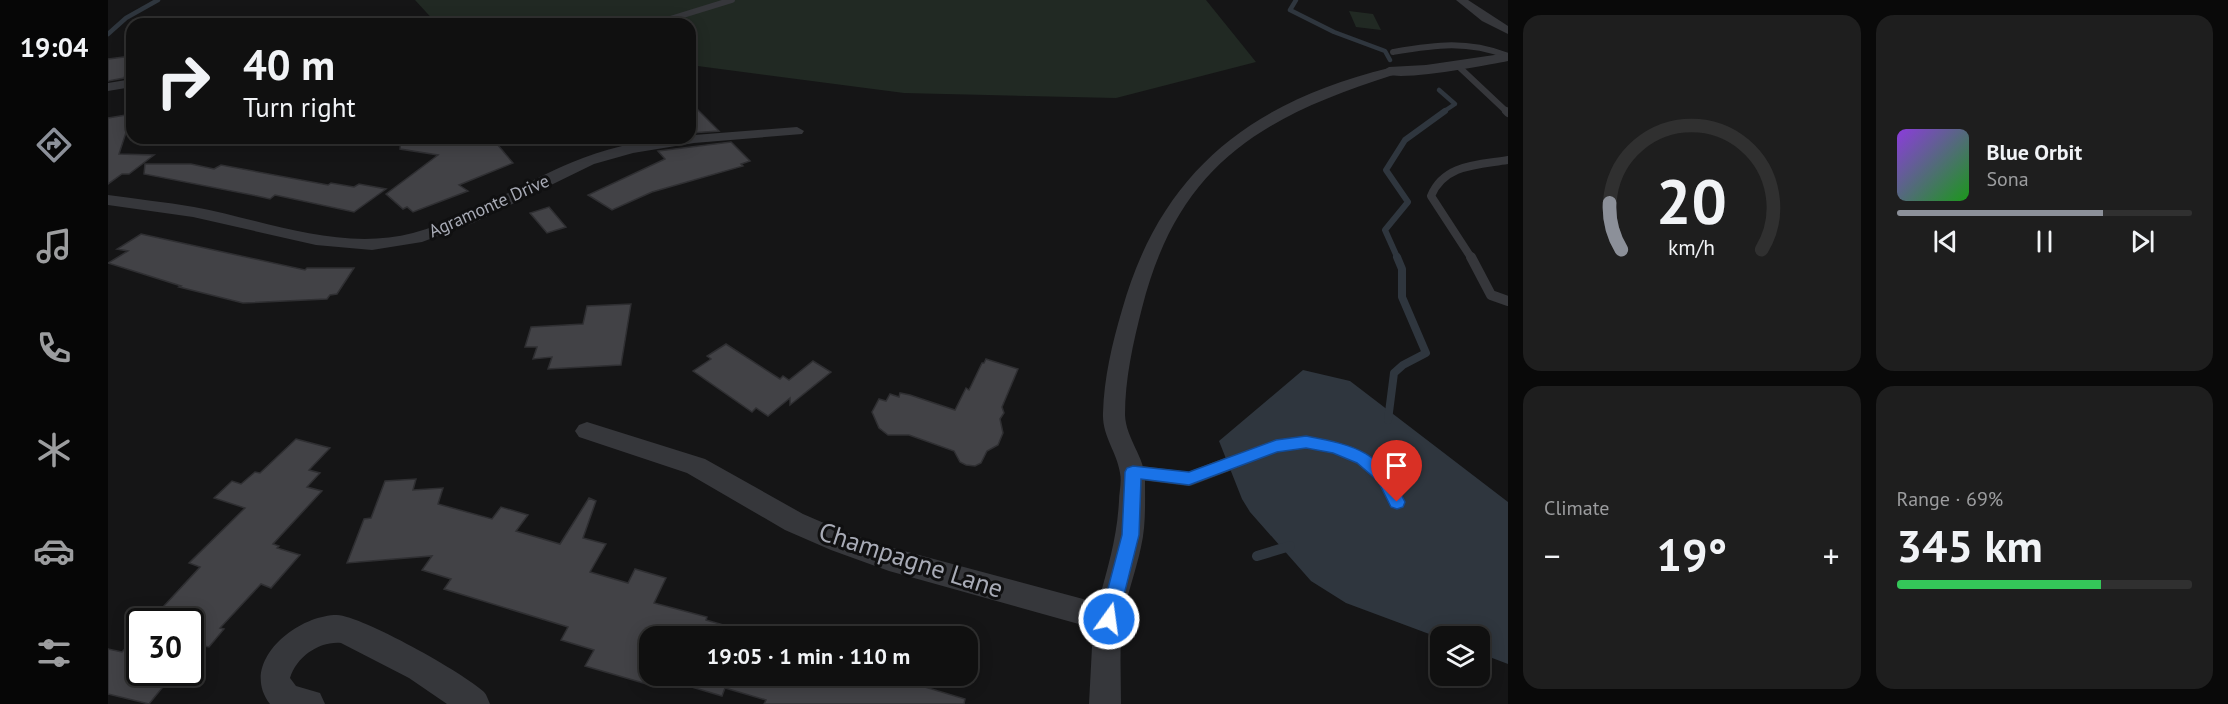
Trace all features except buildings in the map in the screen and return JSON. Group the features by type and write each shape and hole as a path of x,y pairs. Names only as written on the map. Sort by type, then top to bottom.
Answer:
{"street":[{"path":"1461,0 1486,20 1508,31"},
{"path":"1105,704 1109,619 1130,535 1133,472 1119,443 1113,420 1114,388 1132,303 1155,239 1178,199 1210,165 1264,121 1323,92 1389,72 1508,56"},
{"path":"108,87 126,84"},
{"name":"Agramonte Drive","path":"696,139 797,131"},
{"name":"Agramonte Drive","path":"108,200 193,212 316,240 372,245 416,238 467,219 589,161 632,148 660,144"},
{"name":"Champagne Lane","path":"586,431 696,466 794,522 840,542 889,559 1109,619"},
{"path":"309,704 290,699 280,693 276,684 277,672 282,659 292,647 305,637 332,628 344,629 420,667 474,704"}],"lane":[{"path":"674,18 732,0"},
{"path":"1393,52 1466,43 1485,46 1508,56"},
{"path":"1457,64 1508,113"},
{"path":"1508,160 1454,170 1436,181 1431,195 1443,217 1485,277 1491,295 1508,301"},
{"path":"1133,472 1189,479 1276,446 1306,442 1335,448 1363,458 1383,477 1397,502"}],"shaded area":[{"path":"415,0 1206,0 1256,62 1116,98 904,93 696,66 696,18 432,18"},
{"path":"1349,11 1373,14 1381,30 1356,27"},
{"path":"1303,370 1350,381 1508,502 1508,664 1490,657 1490,626 1430,626 1430,634 1346,603 1311,581 1250,512 1242,499 1219,441"}],"waterway":[{"path":"108,34 126,18 158,0"},
{"path":"1296,0 1290,10 1334,32 1385,51 1390,60"},
{"path":"1439,90 1455,104 1443,112"},
{"path":"1398,259 1385,230 1408,202 1386,170 1405,140 1445,111"},
{"path":"1388,420 1394,373 1403,365 1426,353 1402,297 1402,269 1397,257"},
{"path":"1257,556 1290,546"}],"route":[{"path":"1109,619 1130,535 1133,472 1189,479 1276,446 1292,442 1306,442 1335,448 1363,458 1383,477 1397,502"}]}
